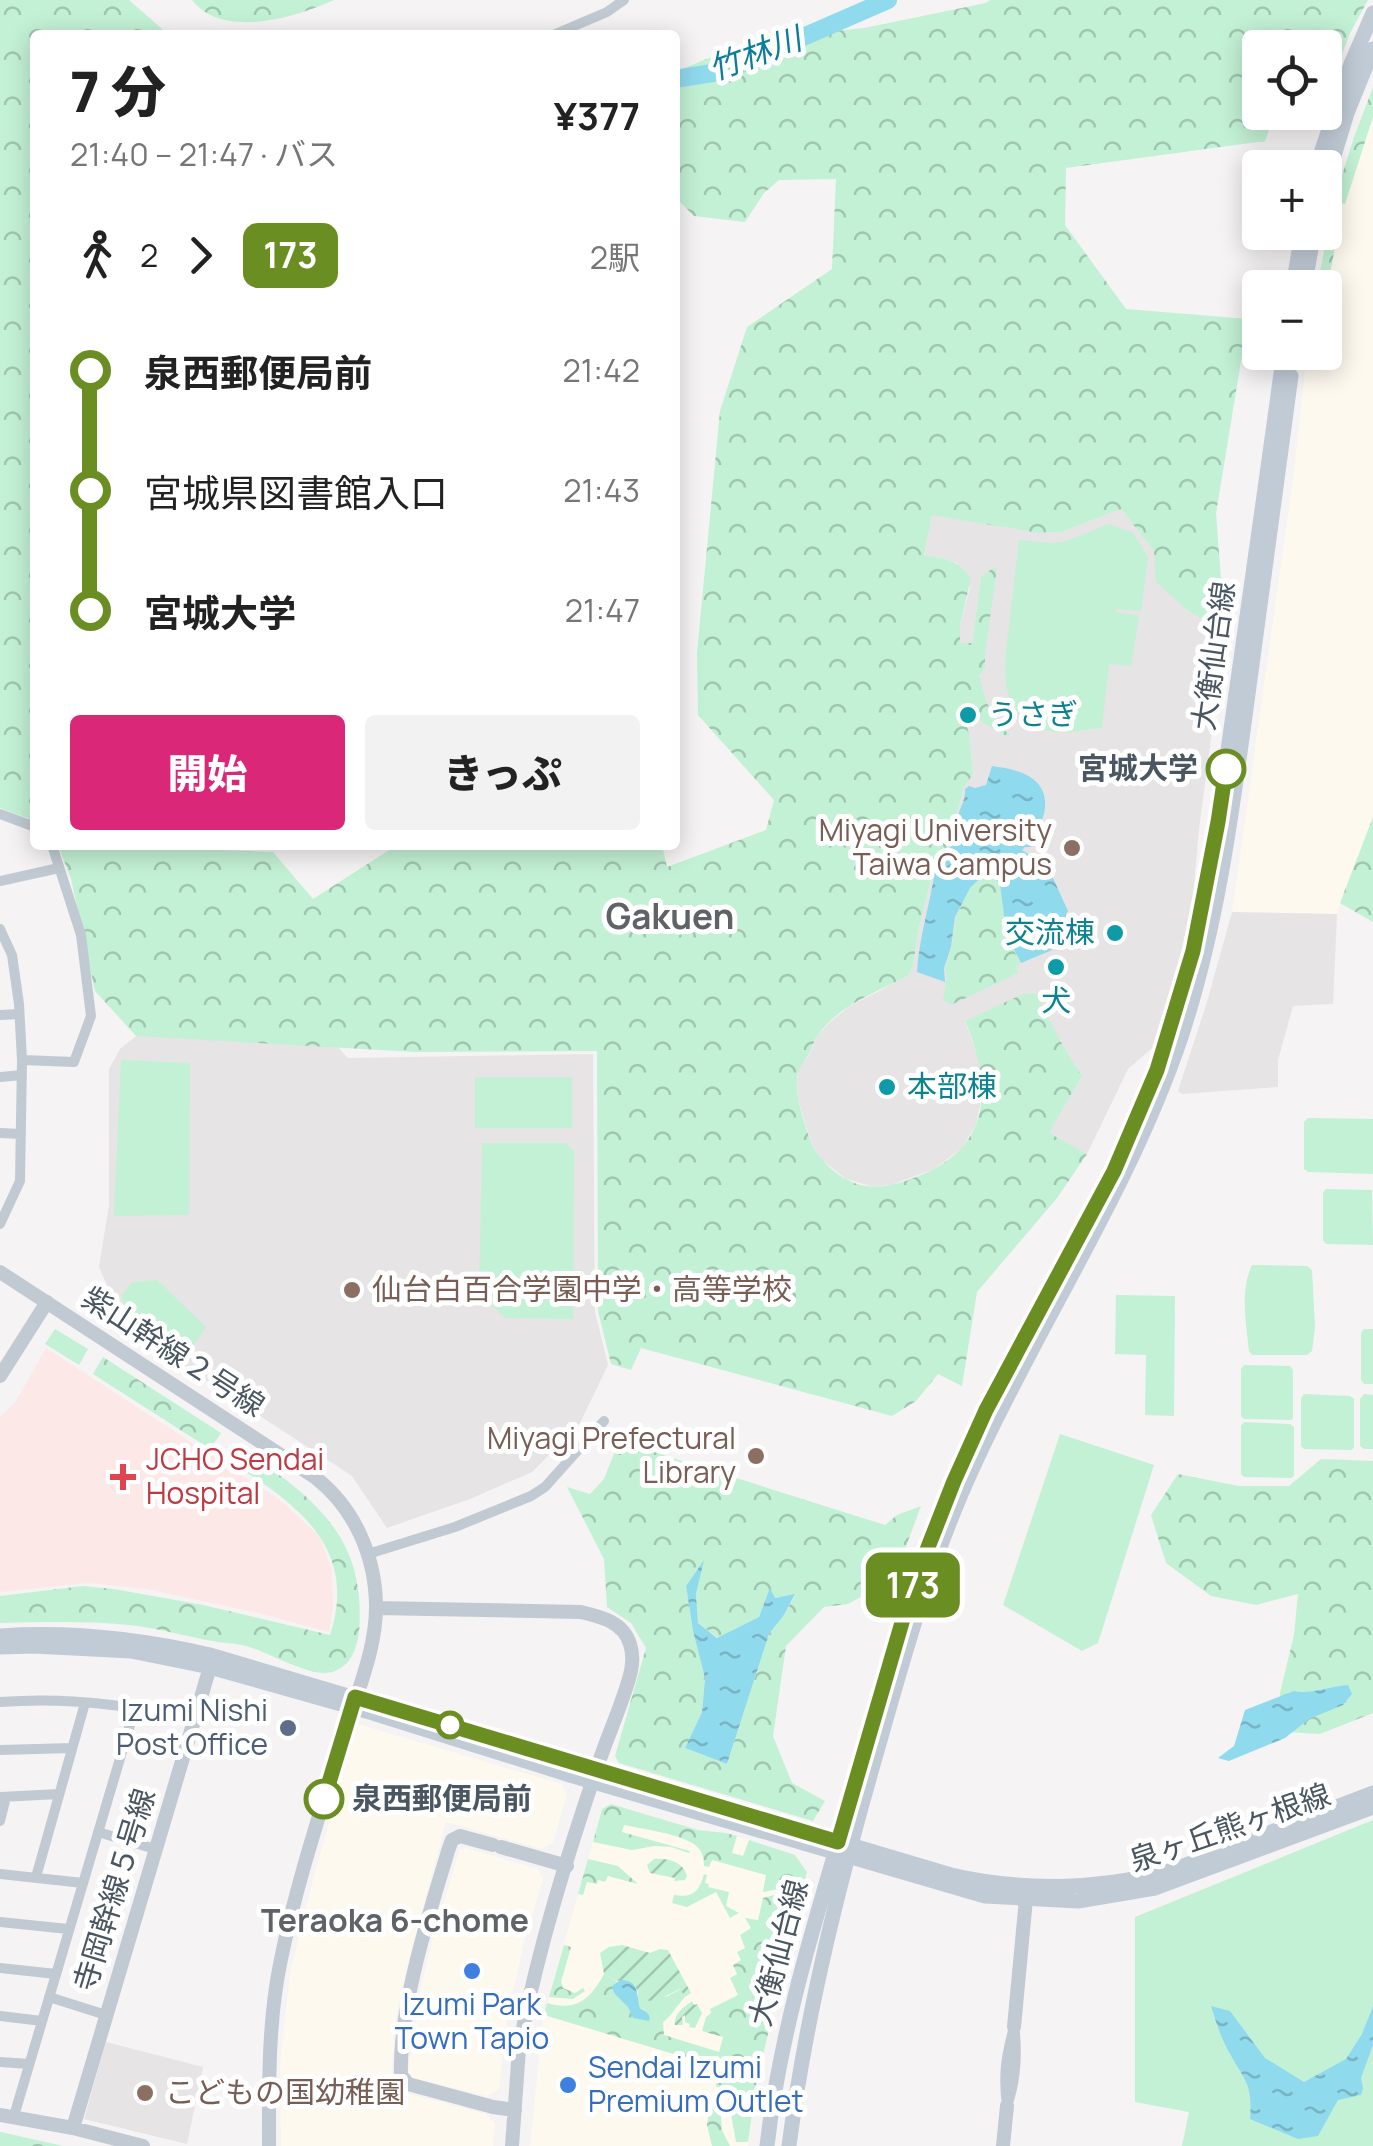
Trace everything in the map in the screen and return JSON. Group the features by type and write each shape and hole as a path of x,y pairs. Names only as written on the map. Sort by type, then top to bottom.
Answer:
{"main road":[{"path":"1336,150 1368,49 1373,12"},
{"path":"1324,150 1368,49"},
{"name":"大衡仙台線","path":"992,1412 1114,1171 1157,1070 1181,997 1218,822 1281,370"},
{"name":"大衡仙台線","path":"767,2146 786,2028 843,1849 912,1588 954,1481 1119,1185 1181,1037 1216,904 1235,792 1292,370"},
{"name":"泉ヶ丘熊ヶ根線","path":"0,1636 52,1634 178,1648 843,1849 1026,1894 1144,1878 1307,1824 1373,1807"},
{"name":"泉ヶ丘熊ヶ根線","path":"0,1648 131,1651 354,1702"},
{"name":"泉ヶ丘熊ヶ根線","path":"1307,1824 1373,1793"},
{"name":"大衡仙台線","path":"788,2146 810,2010 843,1849"}],"street":[{"path":"565,30 607,12 624,0"},
{"path":"0,814 30,825"},
{"path":"22,1060 74,1062 91,1016 81,935 54,850"},
{"path":"0,881 59,868"},
{"path":"0,929 19,1014 22,1060 20,1181 0,1224"},
{"path":"0,1015 19,1014"},
{"path":"0,1077 22,1075"},
{"path":"0,1133 21,1134"},
{"name":"紫山幹線２号線","path":"0,1272 321,1482 352,1519 368,1554 376,1608 370,1648 306,1860 280,1965 269,2054 269,2146"},
{"path":"0,1376 47,1302"},
{"path":"368,1554 455,1527 532,1496 545,1487 604,1421"},
{"path":"376,1608 581,1612 604,1617 621,1628 630,1643 629,1679 595,1775 528,2003 520,2046 512,2146"},
{"name":"寺岡幹線５号線","path":"72,2128 210,1667"},
{"path":"0,1702 135,1708 194,1720"},
{"path":"36,1877 86,1704"},
{"path":"135,1708 29,2064 7,2116 143,2146"},
{"path":"0,1750 72,1748"},
{"path":"1306,1789 1307,1824"},
{"path":"0,1821 3,1797 58,1794"},
{"path":"1292,1794 1307,1824"},
{"path":"98,1832 156,1849"},
{"path":"514,2110 408,2084 401,2075 412,1985 452,1840 460,1836 567,1866"},
{"path":"0,1874 83,1884"},
{"path":"1004,2146 1006,2056 1014,2027 1026,1894"},
{"path":"0,1922 68,1929"},
{"path":"0,1968 56,1974"},
{"path":"49,1997 106,2015"},
{"path":"0,2016 42,2021"},
{"path":"0,2062 29,2064"}],"shaded area":[{"path":"1373,87 1373,817 1337,914 1232,912 1305,370 1342,370 1342,270 1320,270 1324,250 1342,250 1342,175"},
{"name":"Miyagi University Taiwa Campus","path":"1121,509 1154,551 1187,610 1225,633 1193,896 1176,977 1152,1048 1128,1069 1087,1154 1048,1134 1082,1076 1023,994 965,1022 979,1058 982,1097 976,1124 962,1148 934,1169 891,1185 874,1187 846,1179 822,1160 811,1142 798,1099 799,1067 830,1022 850,1006 908,976 934,868 946,853 964,787 973,774 963,711 974,711 1003,730 987,708 978,674 985,668 981,577 972,643 960,643 960,625 970,588 957,563 924,557 932,514 1038,533 1062,532"},
{"path":"1232,912 1337,914 1333,1004 1293,1006 1278,1060 1278,1087 1182,1094 1178,1091"},
{"name":"仙台白百合学園中学・高等学校","path":"136,1036 330,1039 348,1058 593,1054 595,1312 608,1365 579,1425 532,1472 387,1528 352,1476 173,1359 121,1317 99,1267 109,1205 109,1069 120,1049"},
{"name":"JCHO Sendai Hospital","path":"46,1348 280,1500 319,1536 331,1567 333,1607 329,1632 147,1589 88,1583 0,1592 0,1417 15,1403"},
{"path":"358,1724 561,1784 567,1794 553,1843 542,1849 446,1822 403,1983 391,2081 402,2092 486,2114 495,2123 493,2146 281,2146 280,2064 290,1973"},
{"path":"611,1804 795,1855 807,1872 757,2081 748,2146 530,2146 543,2018 602,1809"},
{"name":"Izumi Park Town Tapio","path":"466,1848 538,1869 543,1879 508,2012 499,2089 487,2096 413,2078 408,2072 432,1942 459,1851"},
{"name":"こどもの国幼稚園","path":"106,2042 203,2067 187,2144 84,2119"}],"green space":[{"path":"0,0 129,0 163,30 30,30 30,819 0,808"},
{"path":"192,0 334,0 281,18 241,22 205,12"},
{"path":"990,0 1368,0 1342,54 1342,30 1242,30 1242,130 1269,130 1265,141 1066,168 1065,225 1126,309 1242,319 1242,355 1216,513 1225,633 1187,610 1156,582 1154,551 1121,509 1062,532 1038,533 932,515 924,556 951,561 971,579 960,625 960,643 972,643 981,577 997,568 985,668 979,675 993,715 1010,735 982,722 974,711 964,711 973,774 964,787 946,853 934,868 913,966 908,976 848,1007 819,1034 798,1073 800,1108 816,1151 844,1178 876,1187 921,1175 962,1147 974,1130 980,1110 980,1067 965,1021 1023,994 1036,993 1082,1076 1049,1133 1087,1154 1057,1198 977,1292 962,1386 938,1374 916,1401 892,1416 641,1348 631,1370 611,1364 598,1311 597,1051 415,1052 136,1036 95,991 71,879 60,850 273,852 313,899 389,850 663,850 667,867 766,830 774,800 698,715 697,653 720,411 747,327 832,269 836,179 779,180 764,193 745,222 694,216 680,202 680,70 755,39 864,28"},
{"path":"1373,87 1373,117 1345,204 1342,175"},
{"path":"1324,250 1335,250 1331,270 1320,270"},
{"path":"1109,524 1133,533 1148,557 1141,611 1115,609 1139,616 1131,666 1109,664 1102,728 1055,732 1035,726 1021,717 1012,704 1005,671 1019,540 1067,541"},
{"path":"1373,817 1373,922 1340,903"},
{"path":"987,873 1000,885 1007,936 1020,963 1016,967 1018,973 951,1005 943,1000 956,917 970,888"},
{"path":"121,1060 190,1063 189,1215 114,1216"},
{"path":"475,1077 572,1077 572,1128 475,1128"},
{"path":"1308,1118 1373,1119 1373,1174 1304,1169 1304,1122"},
{"path":"482,1143 566,1143 574,1152 573,1319 506,1318 479,1295"},
{"path":"1326,1189 1372,1190 1373,1245 1326,1244"},
{"path":"1252,1265 1307,1266 1312,1270 1315,1327 1312,1351 1307,1355 1252,1355 1249,1351 1245,1296"},
{"path":"157,1280 206,1327 192,1348 177,1348 125,1313 122,1295 132,1282"},
{"path":"1116,1295 1175,1296 1174,1416 1145,1415 1146,1355 1115,1354"},
{"path":"55,1329 88,1349 79,1365 45,1344"},
{"path":"1364,1329 1373,1329 1373,1384 1361,1380"},
{"path":"103,1357 221,1433 210,1449 93,1374"},
{"path":"1244,1365 1290,1366 1291,1420 1241,1416"},
{"path":"1304,1394 1354,1399 1354,1448 1301,1446"},
{"path":"1364,1394 1373,1395 1373,1449 1360,1446 1360,1399"},
{"path":"1244,1422 1294,1427 1294,1476 1241,1474"},
{"path":"1060,1434 1154,1465 1098,1643 1082,1651 1003,1605"},
{"path":"619,1441 885,1525 897,1515 921,1506 894,1579 848,1604 824,1607 786,1646 773,1736 792,1783 825,1801 813,1821 619,1763 615,1756 646,1648 631,1623 607,1607 604,1559 567,1487 590,1494 604,1479","holes":["703,1562 696,1594 698,1623 718,1638 759,1617 771,1590 774,1598 795,1595 769,1634 727,1764 685,1748 702,1712 705,1677 686,1586"]},
{"path":"234,1444 313,1503 343,1541 352,1564 360,1611 356,1647 344,1665 335,1671 315,1672 242,1645 129,1625 0,1623 0,1596 83,1586 203,1605 330,1635 337,1603 336,1575 327,1550 295,1508 224,1458"},
{"path":"1321,1459 1373,1461 1373,1713 1320,1734 1287,1732 1278,1720 1280,1693 1294,1635 1298,1594 1256,1605 1211,1596 1166,1563 1151,1515 1178,1474 1239,1486 1289,1486"},
{"path":"611,1804 698,1830 737,1836 732,1853 743,1856 749,1840 795,1855 807,1872 803,1889 763,1892 766,1875 712,1860 709,1867 704,1866 695,1845 661,1832 624,1825 622,1832 690,1851 689,1853 671,1847 632,1850 593,1842 602,1809"},
{"path":"1373,1820 1373,2146 1182,2146 1189,2112 1135,2102 1135,1917"},
{"path":"588,1859 618,1866 638,1884 608,1876 605,1882 587,1882 583,1895 578,1894"},
{"path":"654,1859 678,1864 685,1871 685,1880 674,1881 675,1878 650,1873 647,1865"},
{"path":"704,1874 708,1887 729,1892 726,1906 739,1913 730,1918 716,1892 687,1907 672,1903 674,1895 694,1892"},
{"path":"792,1891 801,1894 757,2081 748,2142 736,2142 727,2092 716,2086 719,2063 702,2059 700,2062 544,2015 547,2003 567,2006 582,2001 604,1974 617,1981 614,1984 628,2007 646,2010 640,2008 638,2000 668,1996 681,1989 685,1997 663,2022 664,2035 719,2052 723,2037 702,2031 710,2009 738,1995 730,1978 737,1974 733,1965 741,1960 737,1952 745,1948 740,1935 751,1928 745,1918 758,1920 763,1898"},
{"path":"564,1945 571,1947 561,1982 563,1988 575,1993 583,1988 585,1991 573,1999 549,1997"},
{"path":"622,1945 650,1953 668,1950 691,1993 685,1997 680,1989 655,2001 638,2000 633,1984 604,1974 600,1953"},
{"path":"692,2001 702,2013 695,2028 685,2022 685,2015 683,2025 675,2025 677,2014"},
{"path":"710,2103 720,2105 722,2130 730,2146 712,2146 707,2125"},
{"path":"1,2132 63,2146 0,2146"}],"water":[{"path":"992,766 1029,776 1041,788 1045,797 1043,818 1031,847 1022,850 1048,867 1068,911 1070,929 1054,941 1052,950 1021,963 1007,936 1000,885 987,872 970,888 955,917 944,968 945,982 917,972 935,870 950,847 965,789 986,785"},
{"path":"704,1560 696,1594 698,1623 717,1638 759,1617 770,1588 775,1598 795,1594 769,1634 727,1764 685,1748 702,1712 705,1678 686,1586"},
{"path":"1348,1685 1352,1694 1343,1705 1309,1719 1285,1738 1229,1761 1218,1758 1234,1746 1245,1710 1294,1691"},
{"path":"621,1980 634,1986 640,2008 649,2015 649,2021 633,2018 615,1994 612,1988"},
{"path":"1211,2006 1230,2011 1265,2058 1304,2082 1346,2059 1373,2006 1373,2045 1361,2078 1361,2095 1338,2100 1318,2136 1298,2139 1250,2119 1249,2089"}],"waterway":[{"name":"竹林川","path":"680,78 725,71 888,0"}],"bus line":[{"name":"173","path":"324,1799 355,1697 838,1842 912,1588 954,1481 986,1410 1114,1171 1157,1070 1193,951 1226,769"}],"place":[{"name":"うさぎ","path":"968,715"},
{"name":"宮城大学","path":"1226,769"},
{"name":"Miyagi University Taiwa Campus","path":"1072,848"},
{"name":"交流棟","path":"1115,933"},
{"name":"犬","path":"1056,967"},
{"name":"本部棟","path":"887,1087"},
{"name":"仙台白百合学園中学・高等学校","path":"352,1290"},
{"name":"Miyagi Prefectural Library","path":"756,1456"},
{"name":"JCHO Sendai Hospital","path":"123,1477"},
{"name":"Izumi Nishi Post Office","path":"288,1728"},
{"name":"泉西郵便局前","path":"324,1799"},
{"name":"Izumi Park Town Tapio","path":"472,1971"},
{"name":"Sendai Izumi Premium Outlet","path":"568,2085"},
{"name":"こどもの国幼稚園","path":"145,2093"}],"district":[{"name":"Gakuen","path":"670,917"},
{"name":"Teraoka 6-chome","path":"395,1921"}]}
